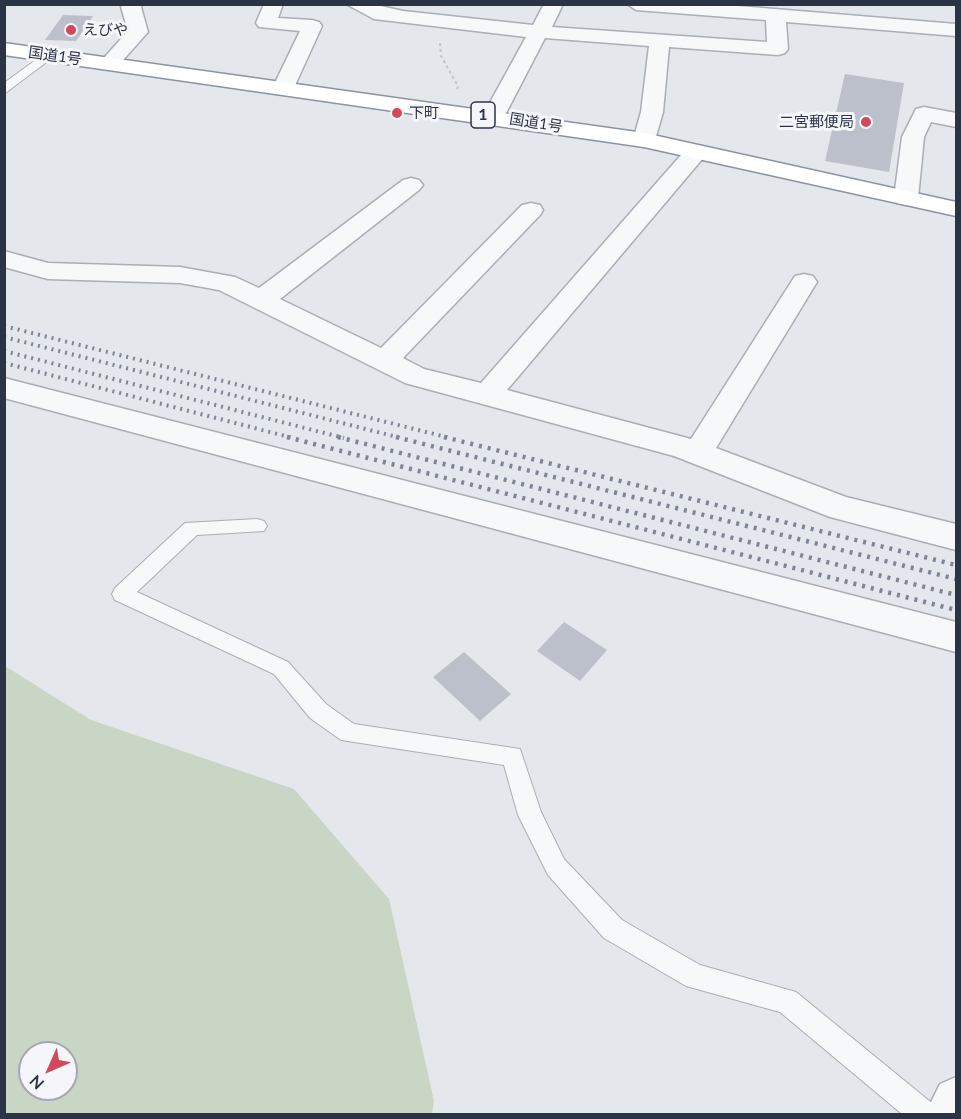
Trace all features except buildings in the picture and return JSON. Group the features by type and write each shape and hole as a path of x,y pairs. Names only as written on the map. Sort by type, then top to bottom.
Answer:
{"highway":[{"name":"国道1号","path":"4,49 644,140 775,167 957,210"}],"street":[{"path":"109,64 138,32 131,7 133,4"},
{"path":"355,4 374,13 539,32 778,49 776,14"},
{"path":"493,117 554,4"},
{"path":"636,4 957,30"},
{"path":"257,41 270,14 312,26 284,87"},
{"path":"644,140 652,112 660,40"},
{"path":"906,198 913,137 924,114 957,120"},
{"path":"487,395 696,152"},
{"path":"262,299 411,185"},
{"path":"383,362 531,210"},
{"path":"4,259 48,271 180,275 226,283 415,376 698,453 841,508 957,537"},
{"path":"698,453 804,282"},
{"path":"4,388 957,637"},
{"path":"948,1114 957,1100"}],"lane":[{"path":"4,90 48,55"},
{"path":"257,526 192,528 122,594 281,668 318,711 349,733 512,756 530,815 556,867 613,929 695,977 787,1001 923,1114"}],"path":[{"path":"441,21 441,56 458,86 449,111"}],"green space":[{"path":"5,666 91,720 294,789 389,899 434,1101 432,1114 5,1114"}],"railway":[{"path":"4,326 450,438"},
{"path":"4,337 401,438"},
{"path":"4,351 344,438"},
{"path":"4,363 293,438"},
{"path":"287,437 956,610"},
{"path":"338,437 956,595"},
{"path":"396,437 956,579"},
{"path":"444,437 956,565"}],"place":[{"name":"えびや","path":"71,30"},
{"name":"下町","path":"397,113"},
{"name":"二宮郵便局","path":"866,122"}]}
